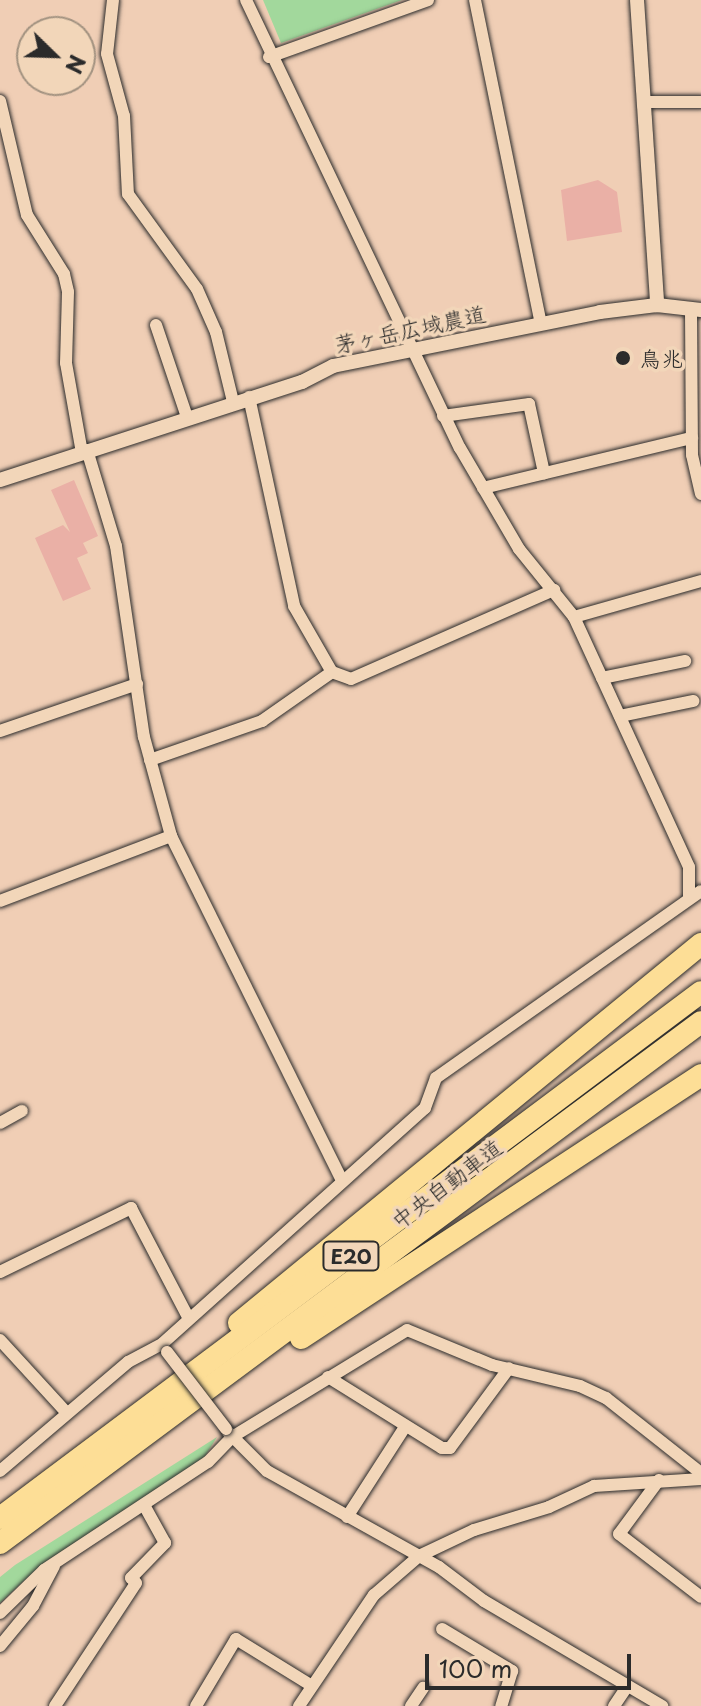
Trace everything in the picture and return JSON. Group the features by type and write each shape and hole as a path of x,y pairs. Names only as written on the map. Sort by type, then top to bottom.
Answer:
{"highway":[{"path":"61,1474 342,1234 701,944"},
{"name":"中央自動車道","path":"0,1518 701,992"},
{"name":"中央自動車道","path":"0,1543 128,1451 701,1022"},
{"path":"128,1451 701,1075"}],"street":[{"path":"113,0 107,54 124,116 128,194 197,289 216,332 233,402"},
{"path":"246,0 269,57 415,350 443,416 519,549 574,617 689,867 689,899"},
{"path":"269,57 428,0"},
{"path":"475,0 541,323"},
{"path":"637,0 657,305"},
{"path":"0,101 27,215 64,274 68,292 66,363 84,452 116,546 150,760 171,836 342,1181"},
{"path":"644,102 701,102"},
{"name":"茅ヶ岳広域農道","path":"0,480 302,382 333,366 541,323 657,305 696,310"},
{"path":"696,310 692,438 701,494"},
{"path":"156,325 187,417"},
{"path":"249,397 294,606 332,672 351,679 554,590"},
{"path":"443,416 529,404 544,473"},
{"path":"483,488 692,438"},
{"path":"574,617 701,581"},
{"path":"602,678 685,661"},
{"path":"150,760 262,721 332,672"},
{"path":"0,731 137,684"},
{"path":"620,716 693,701"},
{"path":"0,901 171,836"},
{"path":"0,1471 128,1362 165,1348 188,1317 425,1108 436,1078 701,891"},
{"path":"0,1123 22,1111"},
{"path":"0,1272 131,1208 188,1317"},
{"path":"0,1613 56,1563 208,1462 229,1433 407,1330 509,1368 580,1386 606,1398 701,1476"},
{"path":"0,1340 67,1413"},
{"path":"165,1348 229,1433 267,1471 419,1556 662,1706"},
{"path":"328,1377 429,1443 450,1448 509,1368"},
{"path":"347,1517 405,1427"},
{"path":"299,1706 374,1595 419,1556 594,1486 701,1476"},
{"path":"659,1480 619,1534 701,1597"},
{"path":"55,1706 136,1583 131,1578 165,1543 144,1505"},
{"path":"0,1646 33,1606 56,1563"},
{"path":"442,1629 512,1671 501,1706"},
{"path":"196,1706 236,1639 312,1686"},
{"path":"614,1706 627,1687"},
{"path":"411,1706 423,1688"}],"green space":[{"path":"263,0 402,0 281,43"},
{"path":"217,1437 202,1461 40,1566 0,1603 0,1577 15,1565"}],"building":[{"path":"598,180 617,192 622,232 567,241 561,190"},
{"path":"74,480 98,536 83,543 88,553 77,558 91,589 63,601 35,538 63,525 70,532 51,490"}],"place":[{"name":"鳥兆","path":"623,358"}]}
